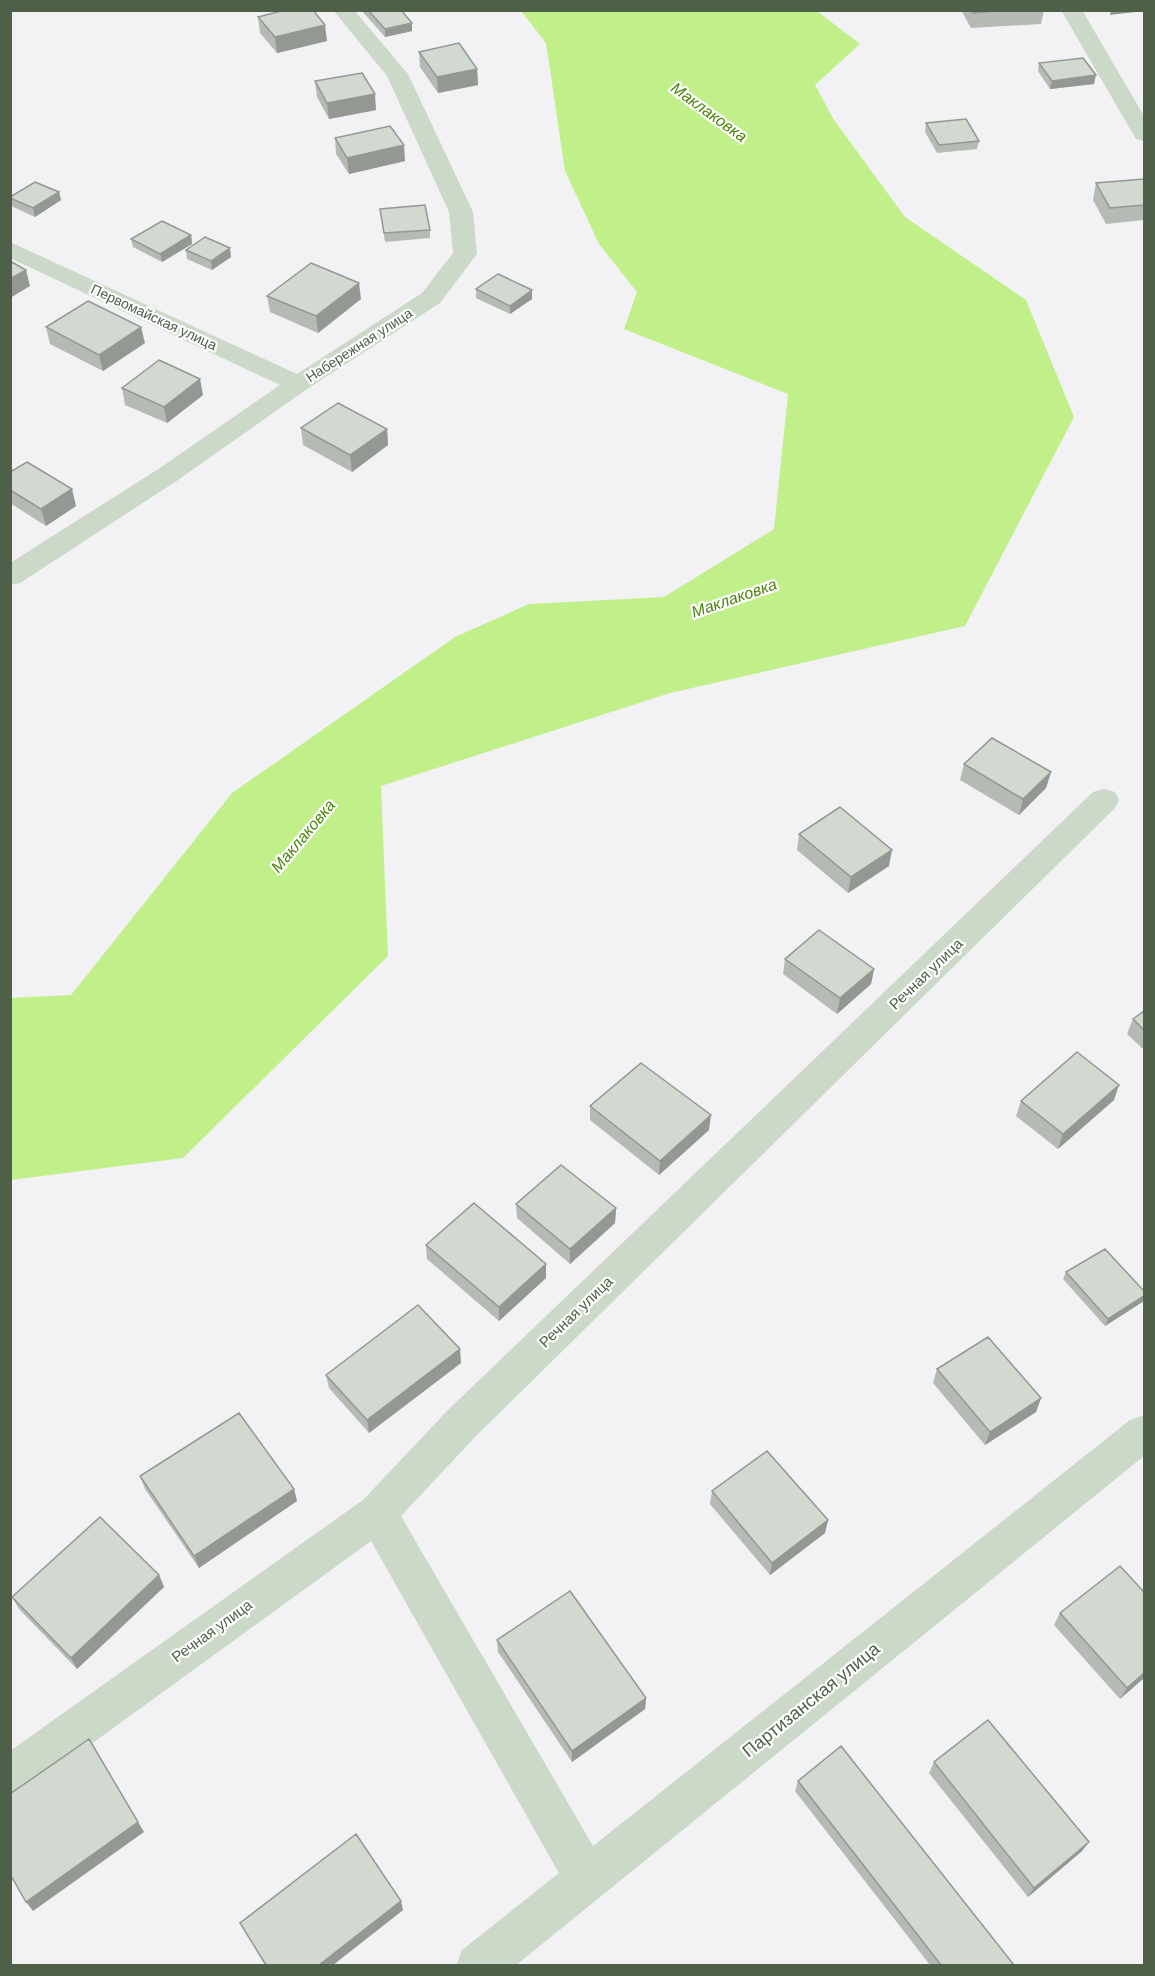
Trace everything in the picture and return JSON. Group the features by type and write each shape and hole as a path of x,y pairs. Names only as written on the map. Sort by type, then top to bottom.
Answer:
{"street":[{"name":"Набережная улица","path":"10,576 170,474 298,384 431,298 465,254 461,212 397,74 343,10"},
{"path":"1071,10 1144,134"},
{"name":"Первомайская улица","path":"10,249 298,384"},
{"name":"Речная улица","path":"10,1777 377,1513 470,1414 1104,800"},
{"name":"Партизанская улица","path":"478,1965 1144,1434"},
{"path":"377,1513 587,1879"}],"water":[{"name":"Маклаковка","path":"521,11 817,11 860,44 815,85 834,120 905,217 1026,300 1074,417 965,626 670,693 381,786 388,956 183,1158 11,1180 11,998 71,995 232,793 455,637 529,604 664,597 774,529 788,394 624,329 637,292 599,244 565,171 546,43"}],"building":[{"path":"285,10 313,10 325,25 275,37 258,17"},
{"path":"368,10 401,10 412,23 385,29"},
{"path":"972,10 1006,10 973,13"},
{"path":"459,43 477,69 437,77 419,52"},
{"path":"1083,58 1096,75 1052,81 1039,63"},
{"path":"362,73 375,94 327,103 315,81"},
{"path":"966,119 979,141 939,145 926,123"},
{"path":"390,126 404,145 347,158 335,138"},
{"path":"1144,179 1144,205 1110,208 1096,183"},
{"path":"35,182 59,192 33,208 10,198 10,197"},
{"path":"425,205 430,230 384,233 380,209"},
{"path":"162,221 191,235 160,254 131,239"},
{"path":"205,237 230,248 211,261 186,250"},
{"path":"10,261 26,270 10,279"},
{"path":"311,263 359,283 316,316 267,296"},
{"path":"498,274 532,290 510,306 476,289"},
{"path":"88,301 141,327 99,355 46,327"},
{"path":"159,360 200,379 164,407 122,388"},
{"path":"338,403 387,429 350,455 301,428"},
{"path":"27,462 72,489 41,509 10,490 10,472"},
{"path":"992,738 1051,772 1023,799 964,764"},
{"path":"840,807 892,850 851,877 799,834"},
{"path":"819,930 874,969 840,998 785,959"},
{"path":"1144,1011 1144,1030 1133,1019"},
{"path":"1077,1052 1119,1085 1063,1134 1021,1101"},
{"path":"641,1063 711,1115 660,1161 590,1106"},
{"path":"561,1165 616,1208 570,1249 516,1204"},
{"path":"474,1203 546,1264 499,1307 426,1245"},
{"path":"1105,1249 1144,1291 1144,1296 1108,1319 1066,1272"},
{"path":"418,1305 460,1349 367,1420 326,1375"},
{"path":"988,1337 1041,1398 990,1432 937,1369"},
{"path":"239,1413 294,1489 194,1556 140,1476"},
{"path":"767,1451 828,1520 772,1563 712,1491"},
{"path":"100,1517 159,1575 71,1658 12,1597"},
{"path":"1120,1566 1144,1592 1144,1673 1127,1688 1060,1613"},
{"path":"570,1591 646,1698 572,1751 497,1640"},
{"path":"988,1720 1089,1842 1034,1888 934,1762"},
{"path":"89,1739 138,1822 26,1902 10,1874 10,1794"},
{"path":"841,1746 1014,1965 941,1965 798,1781"},
{"path":"356,1834 401,1901 319,1965 266,1965 240,1923"}]}
